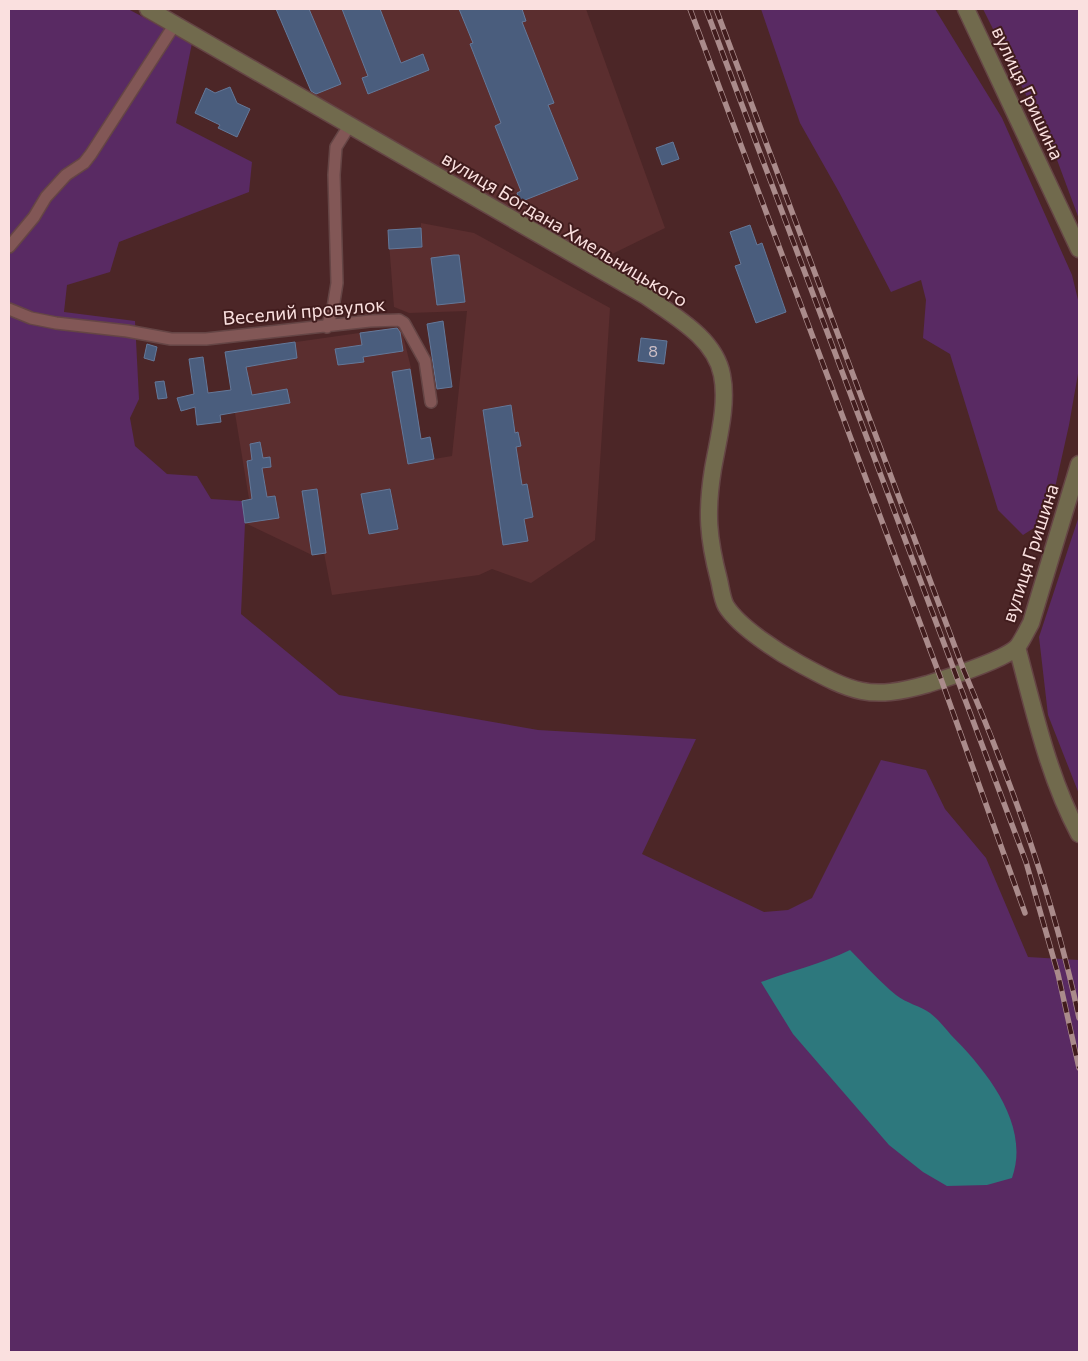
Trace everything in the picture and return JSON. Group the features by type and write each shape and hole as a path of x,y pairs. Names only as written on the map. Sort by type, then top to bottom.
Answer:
{"street":[{"name":"вулиця Богдана Хмельницького","path":"148,9 646,296 696,332 712,354 722,375 723,400 708,512 708,538 726,606 753,633 787,657 854,690 874,693 897,692 956,674"},
{"name":"вулиця Гришина","path":"966,9 1079,249"},
{"path":"9,247 34,217 46,197 66,175 84,163 91,154 175,24"},
{"path":"327,326 333,308 337,283 334,175 336,147 349,126"},
{"name":"Веселий провулок","path":"9,309 32,318 56,323 127,331 171,339 206,339 399,320 404,323 425,361 431,402"},
{"name":"вулиця Гришина","path":"956,674 983,664 1018,647 1031,623 1079,464"},
{"path":"1018,647 1046,753 1068,814 1079,834"}],"shaded area":[{"path":"9,9 128,9 192,43 176,123 252,162 249,192 119,242 110,272 67,285 64,312 135,321 139,399 130,418 135,446 167,474 197,476 211,499 242,501 245,523 241,614 339,695 538,730 696,739 642,854 764,912 788,910 812,898 881,760 926,770 945,809 986,858 1028,957 1079,960 1079,1352 9,1352"},
{"path":"276,9 586,9 665,228 602,259 313,96"},
{"path":"761,9 935,9 1002,118 1072,275 1079,304 1079,368 1069,425 1048,519 1023,535 998,510 950,354 923,338 926,300 921,280 891,292 839,192 800,123"},
{"path":"983,9 1079,9 1079,219 1053,149"},
{"path":"421,223 474,233 610,308 595,540 531,583 492,569 479,575 332,595 324,553 312,555 245,523 242,501 249,499 225,352 401,327 411,368 421,439 430,437 434,459 452,456 467,311 409,313 394,307 388,230 421,228"},
{"path":"1079,516 1079,794 1048,715 1039,637"}],"water":[{"path":"850,950 896,995 936,1018 991,1082 1002,1100 1015,1138 1016,1158 1012,1178 987,1185 947,1186 923,1172 889,1145 793,1034 761,982"}],"building":[{"path":"276,9 309,9 341,84 316,94 311,91"},
{"path":"342,9 380,9 401,63 423,54 429,70 368,94 362,78 368,76"},
{"path":"459,9 522,9 526,21 522,22 554,103 548,105 578,179 520,202 517,193 521,191 495,126 501,123 470,44 473,43"},
{"path":"230,87 237,103 250,109 237,137 218,128 220,125 195,113 206,88 215,93"},
{"path":"673,142 679,159 662,165 656,148"},
{"path":"750,225 757,245 762,243 786,312 756,323 735,266 741,264 730,232"},
{"path":"421,228 422,247 389,249 388,230"},
{"path":"459,255 465,302 437,305 431,258"},
{"path":"443,321 452,387 437,389 427,324"},
{"path":"397,328 400,332 403,351 363,357 364,362 338,365 335,349 362,345 360,333"},
{"path":"641,338 667,341 664,364 638,361"},
{"path":"295,342 297,358 246,367 252,395 287,389 290,403 220,415 221,422 197,425 195,407 181,411 177,398 194,394 189,359 203,357 208,393 231,390 225,352"},
{"path":"147,344 157,347 154,361 144,358"},
{"path":"410,369 421,439 430,437 434,459 408,464 392,372"},
{"path":"164,381 167,398 158,399 155,382"},
{"path":"511,405 515,433 518,432 521,446 516,447 522,485 527,484 533,517 524,519 528,541 503,545 483,410"},
{"path":"260,442 263,458 270,457 271,467 262,468 267,497 275,496 279,518 245,523 242,501 252,499 247,461 252,460 250,444"},
{"path":"317,489 326,553 312,555 302,491"},
{"path":"390,489 398,529 369,534 361,494"}],"railway":[{"path":"690,9 941,679 1025,913"},
{"path":"706,9 1026,862 1058,974 1079,1068"},
{"path":"716,9 964,671 1015,799 1057,929 1079,1018"}]}
